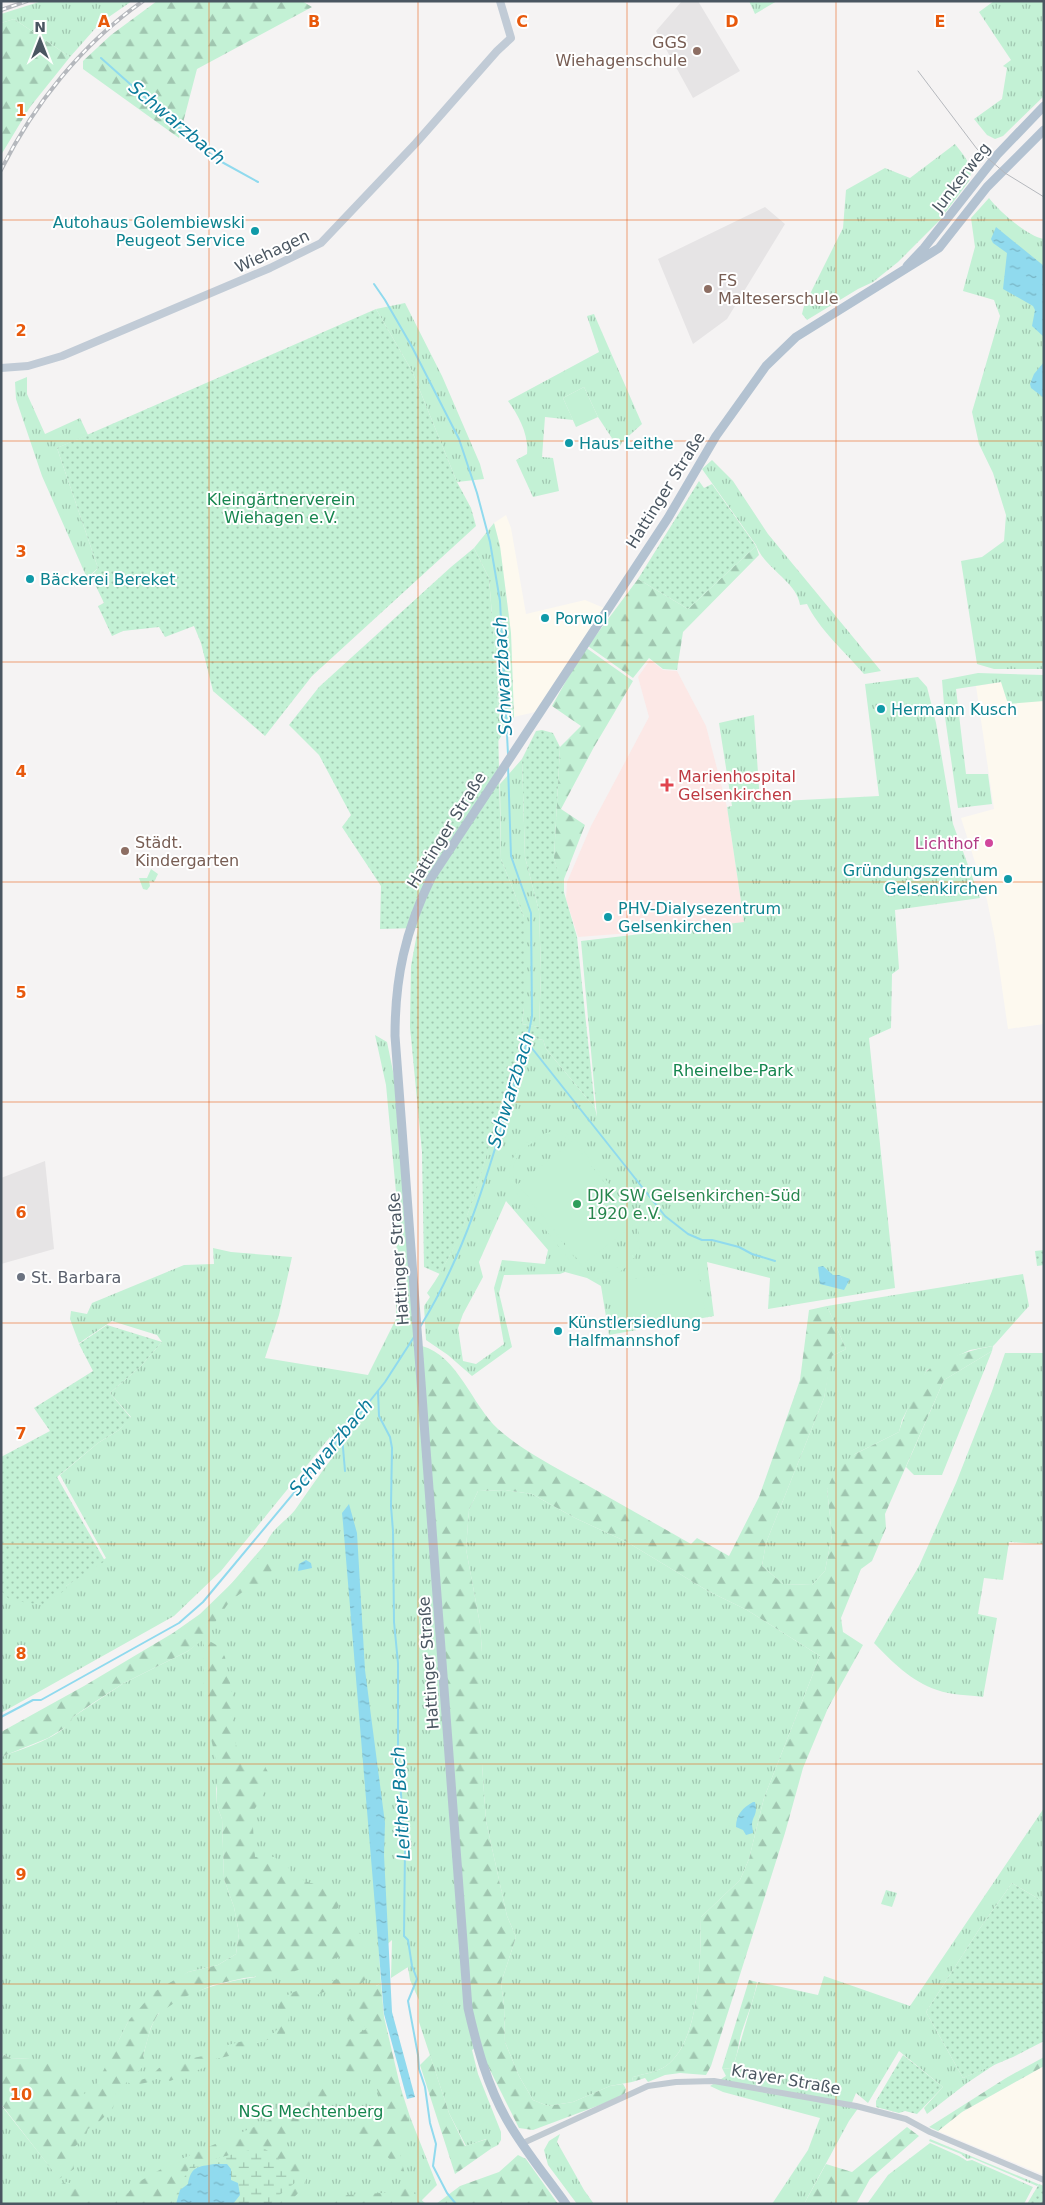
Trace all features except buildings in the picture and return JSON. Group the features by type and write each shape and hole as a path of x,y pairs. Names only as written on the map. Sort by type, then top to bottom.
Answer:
{"main road":[{"name":"Wiehagen","path":"1,368 28,366 62,356 270,268 322,243 511,38 500,1"},
{"name":"Junkerweg","path":"904,270 924,248 996,155 1044,106"},
{"name":"Junkerweg","path":"751,386 766,366 796,337 920,262 942,246 987,187 1044,130"},
{"name":"Hattinger Straße","path":"566,2204 521,2144 506,2118 489,2082 478,2052 468,2008 418,1319 395,1036 399,970 410,928 431,878 652,541 712,442 751,386"}],"street":[{"name":"Krayer Straße","path":"521,2144 648,2086 676,2082 714,2081 856,2106 906,2119 930,2132 1044,2180"}],"shaded area":[{"name":"GGS Wiehagenschule","path":"682,1 698,1 740,71 693,98 656,31"},
{"name":"FS Malteserschule","path":"765,207 785,224 727,319 693,344 658,259"},
{"path":"506,515 511,528 526,614 585,600 604,608 535,712 514,717 511,633 500,546 494,523"},
{"name":"Marienhospital Gelsenkirchen","path":"650,660 663,670 677,671 706,726 727,807 744,922 709,927 578,937 566,899 567,882 591,826 649,717 638,677"},
{"path":"1002,682 1032,701 1044,701 1044,1024 1008,1029 995,939 987,900 961,818 994,809 976,686"},
{"path":"45,1161 54,1249 1,1264 1,1178"},
{"path":"1044,2066 1044,2175 938,2131 962,2112"}],"green space":[{"path":"42,1 132,1 100,23 70,57 14,19 1,23 1,14"},
{"path":"157,1 302,1 312,7 197,69 179,138 83,69 83,61 111,35"},
{"path":"749,1 777,1 755,14"},
{"path":"994,1 1044,1 1044,96 1003,136 995,139 987,135 974,119 1002,99 1007,68 1003,66 1011,60 979,12"},
{"path":"14,19 70,57 30,107 1,155 1,23"},
{"path":"955,144 970,166 969,181 939,221 898,262 873,282 807,320 802,314 804,306 843,228 846,190 885,168 910,178"},
{"path":"989,198 1006,216 1022,228 1044,239 1044,669 994,669 977,664 961,561 982,557 1004,541 1006,515 993,473 979,444 972,412 1000,316 994,300 963,291 975,247 971,218"},
{"path":"405,303 442,376 480,464 484,479 457,482 412,371 376,309"},
{"name":"Kleingärtnerverein Wiehagen e.V.","path":"376,309 412,371 457,482 471,508 476,526 312,676 265,736 213,691 201,643 194,626 165,637 159,627 123,631 112,636 98,606 104,603 91,576 98,568 57,448"},
{"path":"594,314 642,424 622,442 619,449 598,417 584,387 563,398 573,420 545,417 542,457 553,458 559,491 533,497 516,460 527,454 525,433 508,401 599,352 587,316"},
{"path":"27,377 27,394 45,434 80,418 88,435 57,448 98,568 87,578 42,476 16,399 15,382"},
{"path":"584,387 598,417 576,427 563,398"},
{"path":"712,460 733,481 768,534 881,671 864,674 825,631 807,604 800,605 793,589 766,561 702,469"},
{"path":"699,481 704,488 712,484 756,546 688,609 638,579"},
{"path":"494,523 500,546 511,633 514,717 498,741 497,678 489,578 474,548"},
{"path":"756,546 759,555 683,632 677,670 663,669 649,658 633,678 588,646 638,579 688,609"},
{"path":"474,548 489,578 497,678 501,859 524,917 524,1008 522,1024 539,1027 541,972 539,911 525,857 522,759 536,731 542,730 553,733 560,747 554,858 577,937 595,1108 546,1049 543,1040 522,1036 475,1194 459,1238 440,1274 424,1267 422,1152 410,1027 411,966 418,928 380,929 381,886 342,827 351,815 319,755 289,725 319,687"},
{"path":"585,647 633,681 594,747 561,809 585,825 564,879 564,896 554,858 560,747 581,726 552,706"},
{"path":"978,673 1044,675 1044,701 1008,704 1001,682 956,689 966,774 988,774 992,804 958,808 945,717 942,680"},
{"name":"Rheinelbe-Park","path":"918,677 927,687 936,723 953,824 980,898 895,910 899,969 892,974 891,1028 869,1038 895,1288 768,1309 770,1278 707,1262 714,1316 609,1335 601,1286 587,1278 565,1272 560,1274 504,1275 499,1293 512,1347 472,1376 448,1355 426,1340 424,1306 430,1297 427,1293 449,1257 465,1220 522,1036 543,1040 546,1049 595,1108 597,1117 581,941 744,922 727,807 732,806 719,723 754,715 760,802 879,796 865,684","holes":["506,1201 548,1250 545,1264 502,1260 494,1288 504,1344 476,1364 463,1361 458,1328 463,1314 483,1277 479,1262"]},
{"path":"522,759 525,857 539,911 541,972 539,1027 522,1024 524,1008 524,917 501,859 500,784"},
{"path":"151,869 158,874 154,882 149,881 150,886 147,890 143,889 139,878 147,878"},
{"name":"NSG Mechtenberg","path":"375,1035 387,1042 395,1081 475,2048 472,2050 478,2074 501,2132 501,2140 498,2145 492,2148 486,2139 466,2146 449,2113 419,2022 419,2000 410,1980 408,1967 391,1978 392,1940 379,1952 381,1983 376,1986 386,2042 410,2117 437,2185 418,2204 1,2204 1,2105 54,2172 31,2059 10,2058 1,2053 1,1757 52,1737 61,1731 73,1717 124,1683 188,1651 199,1642 196,1625 267,1542 272,1533 295,1510 332,1458 330,1437 221,1571 174,1616 1,1713 1,1591 66,1586 106,1558 60,1475 98,1443 119,1430 131,1417 110,1393 141,1366 162,1342 157,1335 112,1321 79,1343 70,1319 71,1311 87,1314 92,1303 184,1265 214,1264 213,1248 231,1252 292,1257 279,1315 265,1358 368,1375 396,1319 397,1203 386,1085","holes":["216,1784 256,1977 202,1989 164,2008 152,2025 143,2056 117,2044 129,2020 188,1972 218,1965 236,1954 239,1933 234,1907 224,1879 222,1819 217,1806"]},
{"name":"DJK SW Gelsenkirchen-Süd 1920 e.V.","path":"554,1131 561,1132 577,1142 642,1227 642,1238 634,1258 618,1273 608,1277 597,1278 581,1273 511,1186 510,1165 519,1149 535,1137","holes":["562,1135 572,1142 518,1184 582,1265 636,1223 576,1146 637,1223 639,1234 637,1245 631,1255 613,1270 603,1273 592,1272 582,1267 515,1182 514,1165 522,1151 528,1145 543,1137"]},
{"path":"1044,1250 1044,1265 1037,1266 1035,1251"},
{"path":"698,1269 706,1316 622,1330 614,1282"},
{"path":"1023,1274 1029,1306 996,1343 993,1346 970,1350 927,1370 902,1420 899,1432 855,1454 827,1489 832,1535 825,1571 812,1585 783,1584 762,1566 766,1543 824,1398 832,1356 846,1349 827,1306"},
{"path":"827,1306 846,1349 832,1356 824,1398 766,1543 762,1566 783,1584 812,1585 825,1571 832,1535 827,1489 836,1469 855,1454 899,1432 916,1389 928,1370 950,1358 993,1346 992,1351 944,1380 885,1514 886,1528 872,1561 861,1569 841,1618 843,1632 863,1645 828,1708 803,1768 785,1833 711,2066 706,2075 680,2073 665,2075 648,2082 645,2078 632,2082 633,2077 666,2066 678,2054 687,2037 697,1997 701,1917 740,1880 749,1859 764,1798 820,1656 747,1610 708,1591 627,1542 575,1518 532,1494 505,1490 478,1491 469,1510 466,1549 480,1624 482,1652 482,1764 486,1821 507,1916 516,1937 501,1983 504,2005 505,2042 519,2076 533,2100 548,2106 573,2102 610,2086 623,2084 626,2089 624,2096 533,2130 519,2128 481,2052 471,2009 422,1346 435,1351 455,1370 489,1419 517,1444 547,1463 691,1544 697,1538 729,1556 759,1497 800,1380 809,1310"},
{"path":"107,1325 162,1342 141,1366 110,1393 131,1418 119,1430 98,1443 57,1477 105,1561 66,1586 67,1589 42,1605 10,1600 1,1591 1,1457 50,1431 34,1408 93,1371 79,1344"},
{"path":"992,1351 942,1475 914,1475 906,1467 944,1380"},
{"path":"1005,1353 1044,1353 1044,1544 1009,1542 1003,1580 984,1578 978,1614 997,1618 983,1697 948,1693 919,1682 902,1670 874,1643 919,1566 956,1483"},
{"path":"505,1490 532,1494 575,1518 627,1542 708,1591 747,1610 820,1656 764,1798 749,1859 740,1880 701,1917 697,1997 687,2037 678,2054 663,2068 633,2077 632,2082 610,2086 573,2102 548,2106 533,2100 519,2076 505,2042 504,2005 501,1983 516,1937 507,1916 486,1821 482,1764 482,1652 480,1624 466,1549 469,1510 478,1491"},
{"path":"263,1553 274,1565 270,1575 256,1589 244,1591 230,1601 204,1638 220,1647 225,1657 234,1703 232,1718 234,1738 241,1761 249,1759 263,1763 268,1772 262,1798 252,1813 255,1857 274,1857 286,1865 296,1877 310,1883 338,1885 342,1893 338,1908 329,1914 331,1919 353,1926 363,1936 363,1945 352,1953 292,1972 244,1978 213,1985 180,1999 158,2014 151,2027 143,2056 146,2063 131,2080 134,2082 150,2077 159,2068 178,2061 203,2056 224,2046 274,2033 281,2019 277,2004 283,1998 303,1988 362,1973 367,1978 353,1991 328,1991 306,2002 297,2001 289,2013 285,2034 240,2049 229,2056 215,2059 208,2066 170,2081 162,2077 140,2084 127,2082 116,2093 113,2108 100,2121 88,2129 85,2138 73,2148 74,2169 59,2179 1,2104 1,2053 10,2058 31,2059 56,2065 77,2078 83,2094 93,2091 129,2020 154,1992 188,1972 218,1965 236,1954 239,1933 234,1907 224,1879 222,1819 217,1806 217,1776 227,1770 227,1767 218,1769 203,1704 204,1639 188,1651 124,1683 73,1717 69,1725 48,1738 1,1757 1,1732 84,1686 173,1633 200,1614"},
{"path":"1044,1808 1044,1902 1012,1883 978,1931 926,2012 963,2078 997,2063 967,2083 927,2114 924,2108 943,2087 899,2051 868,2103 856,2093 851,2105 859,2107 849,2121 804,2204 772,2204 808,2150 820,2118 723,2092 710,2086 726,2076 722,2068 731,2069 734,2064 758,1982 818,1995 824,1976 910,2006"},
{"path":"1012,1883 1044,1902 1044,2041 1013,2057 963,2078 926,2012 978,1931"},
{"path":"886,1890 897,1893 892,1907 881,1904"},
{"path":"749,1980 757,1982 735,2060 731,2069 722,2068"},
{"path":"381,1983 384,2017 409,2124 397,2141 405,2175 380,2149 365,2148 358,2141 358,2130 367,2124 380,2123 381,2108 378,2092 371,2078 365,2072 359,2068 352,2076 337,2062 342,2049 348,2041 368,2028 335,2013"},
{"path":"430,2055 449,2113 465,2146 487,2139 492,2148 455,2174 420,2065"},
{"path":"903,2055 943,2087 917,2114 905,2111 899,2113 876,2107 876,2101"},
{"path":"1044,2057 1044,2066 962,2112 938,2131 929,2127 1006,2078"},
{"name":"NSG Mechtenberg","path":"324,2087 337,2092 327,2108 283,2141 289,2153 309,2173 299,2192 291,2199 271,2204 273,2200 281,2195 262,2147 191,2165 173,2204 101,2204 128,2193 135,2184 170,2164 272,2119 306,2100"},
{"path":"907,2127 919,2136 870,2179 856,2204 804,2204 826,2164 852,2172"},
{"path":"560,2134 557,2142 594,2204 577,2204 548,2165 544,2150 549,2141"},
{"path":"930,2139 1039,2184 1037,2186 972,2158 967,2159 961,2154 929,2141"},
{"path":"930,2143 967,2161 972,2160 1033,2187 1024,2204 867,2204 888,2175"},
{"path":"262,2147 282,2162 296,2182 273,2200 271,2204 233,2204 240,2195 231,2180 231,2169 196,2167 189,2173 188,2184 180,2190 176,2204 173,2204 180,2185 191,2165"},
{"path":"518,2155 526,2159 558,2204 436,2204 460,2186 499,2172"},
{"path":"67,2182 91,2192 91,2198 98,2204 71,2204 61,2184"},
{"path":"1039,2184 1044,2186 1044,2204 1027,2204"},
{"path":"406,2186 426,2204 305,2204 347,2195 399,2192"}],"water":[{"path":"996,227 1044,266 1044,337 1032,326 1035,310 1033,306 1003,289 1007,253 993,243 991,239"},
{"path":"1044,362 1044,398 1031,388 1030,384 1034,374"},
{"path":"823,1266 833,1275 850,1279 844,1290 820,1284 818,1267"},
{"path":"349,1504 357,1533 365,1670 385,1823 384,1855 392,2012 415,2097 407,2099 384,2014 342,1513"},
{"path":"306,1560 311,1563 312,1568 298,1571 299,1564"},
{"path":"755,1802 756,1812 752,1824 753,1833 746,1835 743,1830 736,1827 736,1822 741,1812"},
{"path":"214,2164 227,2164 231,2169 231,2180 238,2183 240,2195 233,2204 176,2204 180,2190 188,2184 193,2171 196,2168"}],"waterway":[{"name":"Schwarzbach","path":"101,58 195,142 220,161 258,182"},
{"name":"Schwarzbach","path":"374,284 411,345 459,439 477,493 490,542 500,601 508,754"},
{"name":"Schwarzbach","path":"420,1327 439,1294 470,1224 527,1042 532,1016 531,913 511,856 508,766"},
{"path":"527,1042 665,1216 688,1234 702,1240 712,1240 739,1247 752,1254 775,1261"},
{"name":"Schwarzbach","path":"1,1717 33,1700 41,1700 179,1623 203,1602 358,1416 385,1382 414,1337"},
{"name":"Leither Bach","path":"378,1391 379,1416 390,1437 392,1448 391,1506 394,1622 398,1663 398,1753 405,1849 404,1936 408,1940 412,1966 417,1979 408,2001 419,2069 425,2087 430,2123 436,2144 433,2166 447,2193 456,2204"},
{"path":"342,1436 345,1471"}],"tram line":[{"path":"918,71 977,149 1005,173 1044,197"}],"railway":[{"path":"1,10 27,1"},
{"path":"1,170 44,99 62,77 100,36 143,1"}],"place":[{"name":"GGS Wiehagenschule","path":"697,51"},
{"name":"Autohaus Golembiewski Peugeot Service","path":"255,231"},
{"name":"FS Malteserschule","path":"708,289"},
{"name":"Haus Leithe","path":"569,443"},
{"name":"Bäckerei Bereket","path":"30,579"},
{"name":"Porwol","path":"545,618"},
{"name":"Hermann Kusch","path":"881,709"},
{"name":"Marienhospital Gelsenkirchen","path":"667,785"},
{"name":"Lichthof","path":"989,843"},
{"name":"Städt. Kindergarten","path":"125,851"},
{"name":"Gründungszentrum Gelsenkirchen","path":"1008,879"},
{"name":"PHV-Dialysezentrum Gelsenkirchen","path":"608,917"},
{"name":"DJK SW Gelsenkirchen-Süd 1920 e.V.","path":"577,1204"},
{"name":"St. Barbara","path":"21,1277"},
{"name":"Künstlersiedlung Halfmannshof","path":"558,1331"}]}
